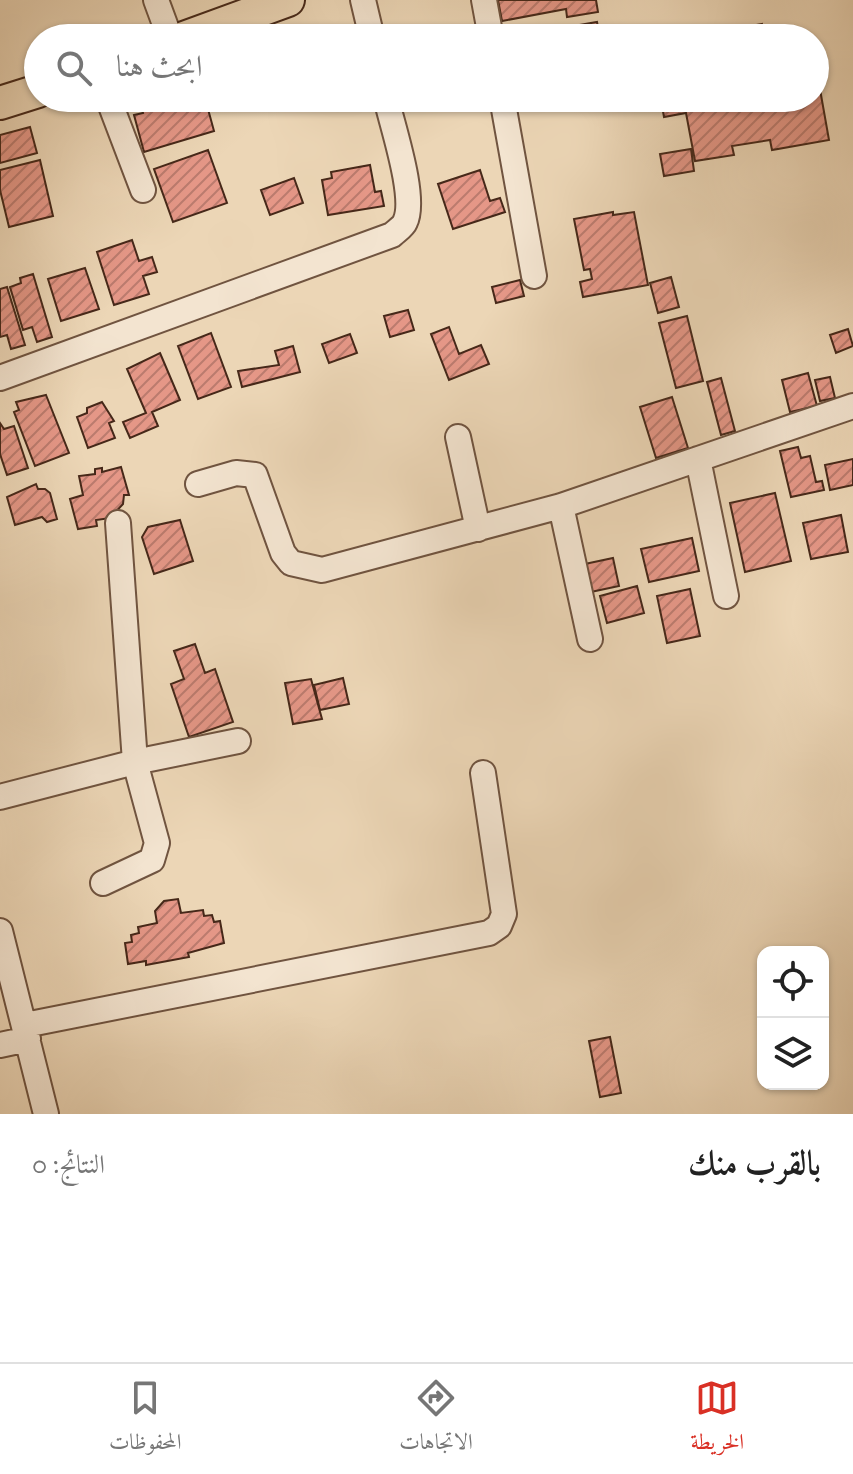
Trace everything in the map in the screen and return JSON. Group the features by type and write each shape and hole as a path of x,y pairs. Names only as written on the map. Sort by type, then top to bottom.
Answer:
{"main road":[{"path":"222,24 288,0"},
{"path":"0,103 24,95"}],"street":[{"path":"156,0 165,24"},
{"path":"363,0 369,24"},
{"path":"484,0 488,24"},
{"path":"113,112 143,190"},
{"path":"0,378 392,235 405,223 408,210 407,188 389,112"},
{"path":"505,112 534,276"},
{"path":"198,484 236,473 255,475 283,553 291,563 305,569 322,570 561,506 853,406"},
{"path":"458,437 478,529"},
{"path":"698,459 726,596"},
{"path":"561,506 590,639"},
{"path":"103,883 152,860 157,843 135,762 118,523"},
{"path":"0,797 135,762 238,741"},
{"path":"0,1045 27,1032 489,933 499,926 504,914 483,773"},
{"path":"0,931 46,1114"}],"building":[{"path":"498,0 596,0 598,12 567,17 566,9 502,21"},
{"path":"209,112 214,131 144,152 134,115"},
{"path":"663,112 824,112 829,140 772,150 770,140 732,146 734,155 695,161 686,113 664,117"},
{"path":"30,127 37,153 0,163 0,135"},
{"path":"691,149 694,171 664,176 660,154"},
{"path":"208,150 227,203 173,222 154,169"},
{"path":"40,160 53,216 9,227 0,190 0,170"},
{"path":"370,165 375,192 381,191 384,206 328,215 322,180 332,178 331,172"},
{"path":"480,170 490,201 500,198 505,212 453,229 438,184"},
{"path":"294,178 303,203 270,215 261,190"},
{"path":"613,212 613,215 634,212 648,285 583,297 580,282 592,279 590,269 584,270 574,219"},
{"path":"132,240 139,261 152,257 157,272 143,276 149,294 114,305 97,252"},
{"path":"85,268 99,309 61,321 48,279"},
{"path":"33,274 52,337 37,342 32,327 23,330 10,287 21,283 20,278"},
{"path":"671,277 679,307 658,313 650,283"},
{"path":"520,280 524,296 496,303 492,287"},
{"path":"7,287 25,345 11,349 7,335 0,337 0,289"},
{"path":"408,310 414,330 390,337 384,316"},
{"path":"687,316 703,381 676,388 659,323"},
{"path":"449,327 459,354 481,345 489,364 449,380 431,334"},
{"path":"848,329 853,346 836,353 830,335"},
{"path":"211,333 231,387 198,399 178,346"},
{"path":"350,334 357,353 329,363 322,344"},
{"path":"293,346 300,372 242,387 238,371 279,365 275,351"},
{"path":"160,353 180,400 152,412 158,426 130,438 123,422 146,413 127,369"},
{"path":"808,373 817,406 790,412 782,380"},
{"path":"830,377 835,398 820,401 815,380"},
{"path":"721,378 735,431 721,435 707,382"},
{"path":"46,395 69,453 35,466 14,412 19,410 16,402"},
{"path":"672,397 688,448 656,458 640,407"},
{"path":"102,402 114,421 109,423 115,438 88,448 77,417 87,413 87,408"},
{"path":"0,423 4,429 14,426 28,468 7,475 0,454"},
{"path":"798,447 801,458 810,456 816,482 822,481 824,490 791,497 780,451"},
{"path":"853,459 853,485 830,490 825,465"},
{"path":"121,467 129,495 124,495 123,504 110,518 96,520 97,526 78,529 70,499 83,495 79,476 95,474 95,469 102,468 102,472"},
{"path":"36,484 38,489 50,493 57,519 47,522 42,517 15,525 7,497"},
{"path":"775,493 791,561 745,572 730,503"},
{"path":"841,515 848,552 811,559 803,523"},
{"path":"180,520 193,561 154,574 142,537 148,527"},
{"path":"692,538 699,571 649,582 641,549"},
{"path":"613,558 619,586 586,593 580,565"},
{"path":"637,586 644,613 607,623 600,596"},
{"path":"690,589 700,636 667,643 657,596"},
{"path":"195,644 205,673 215,669 233,722 189,737 171,684 184,679 174,651"},
{"path":"343,678 349,704 320,710 314,685"},
{"path":"311,679 322,719 293,724 285,683"},
{"path":"178,899 181,913 203,910 204,916 212,915 214,922 220,921 224,943 188,953 189,957 146,965 146,961 128,964 125,943 132,942 131,935 139,933 138,927 157,923 155,911 164,901"},
{"path":"610,1037 621,1093 600,1097 589,1041"}]}
